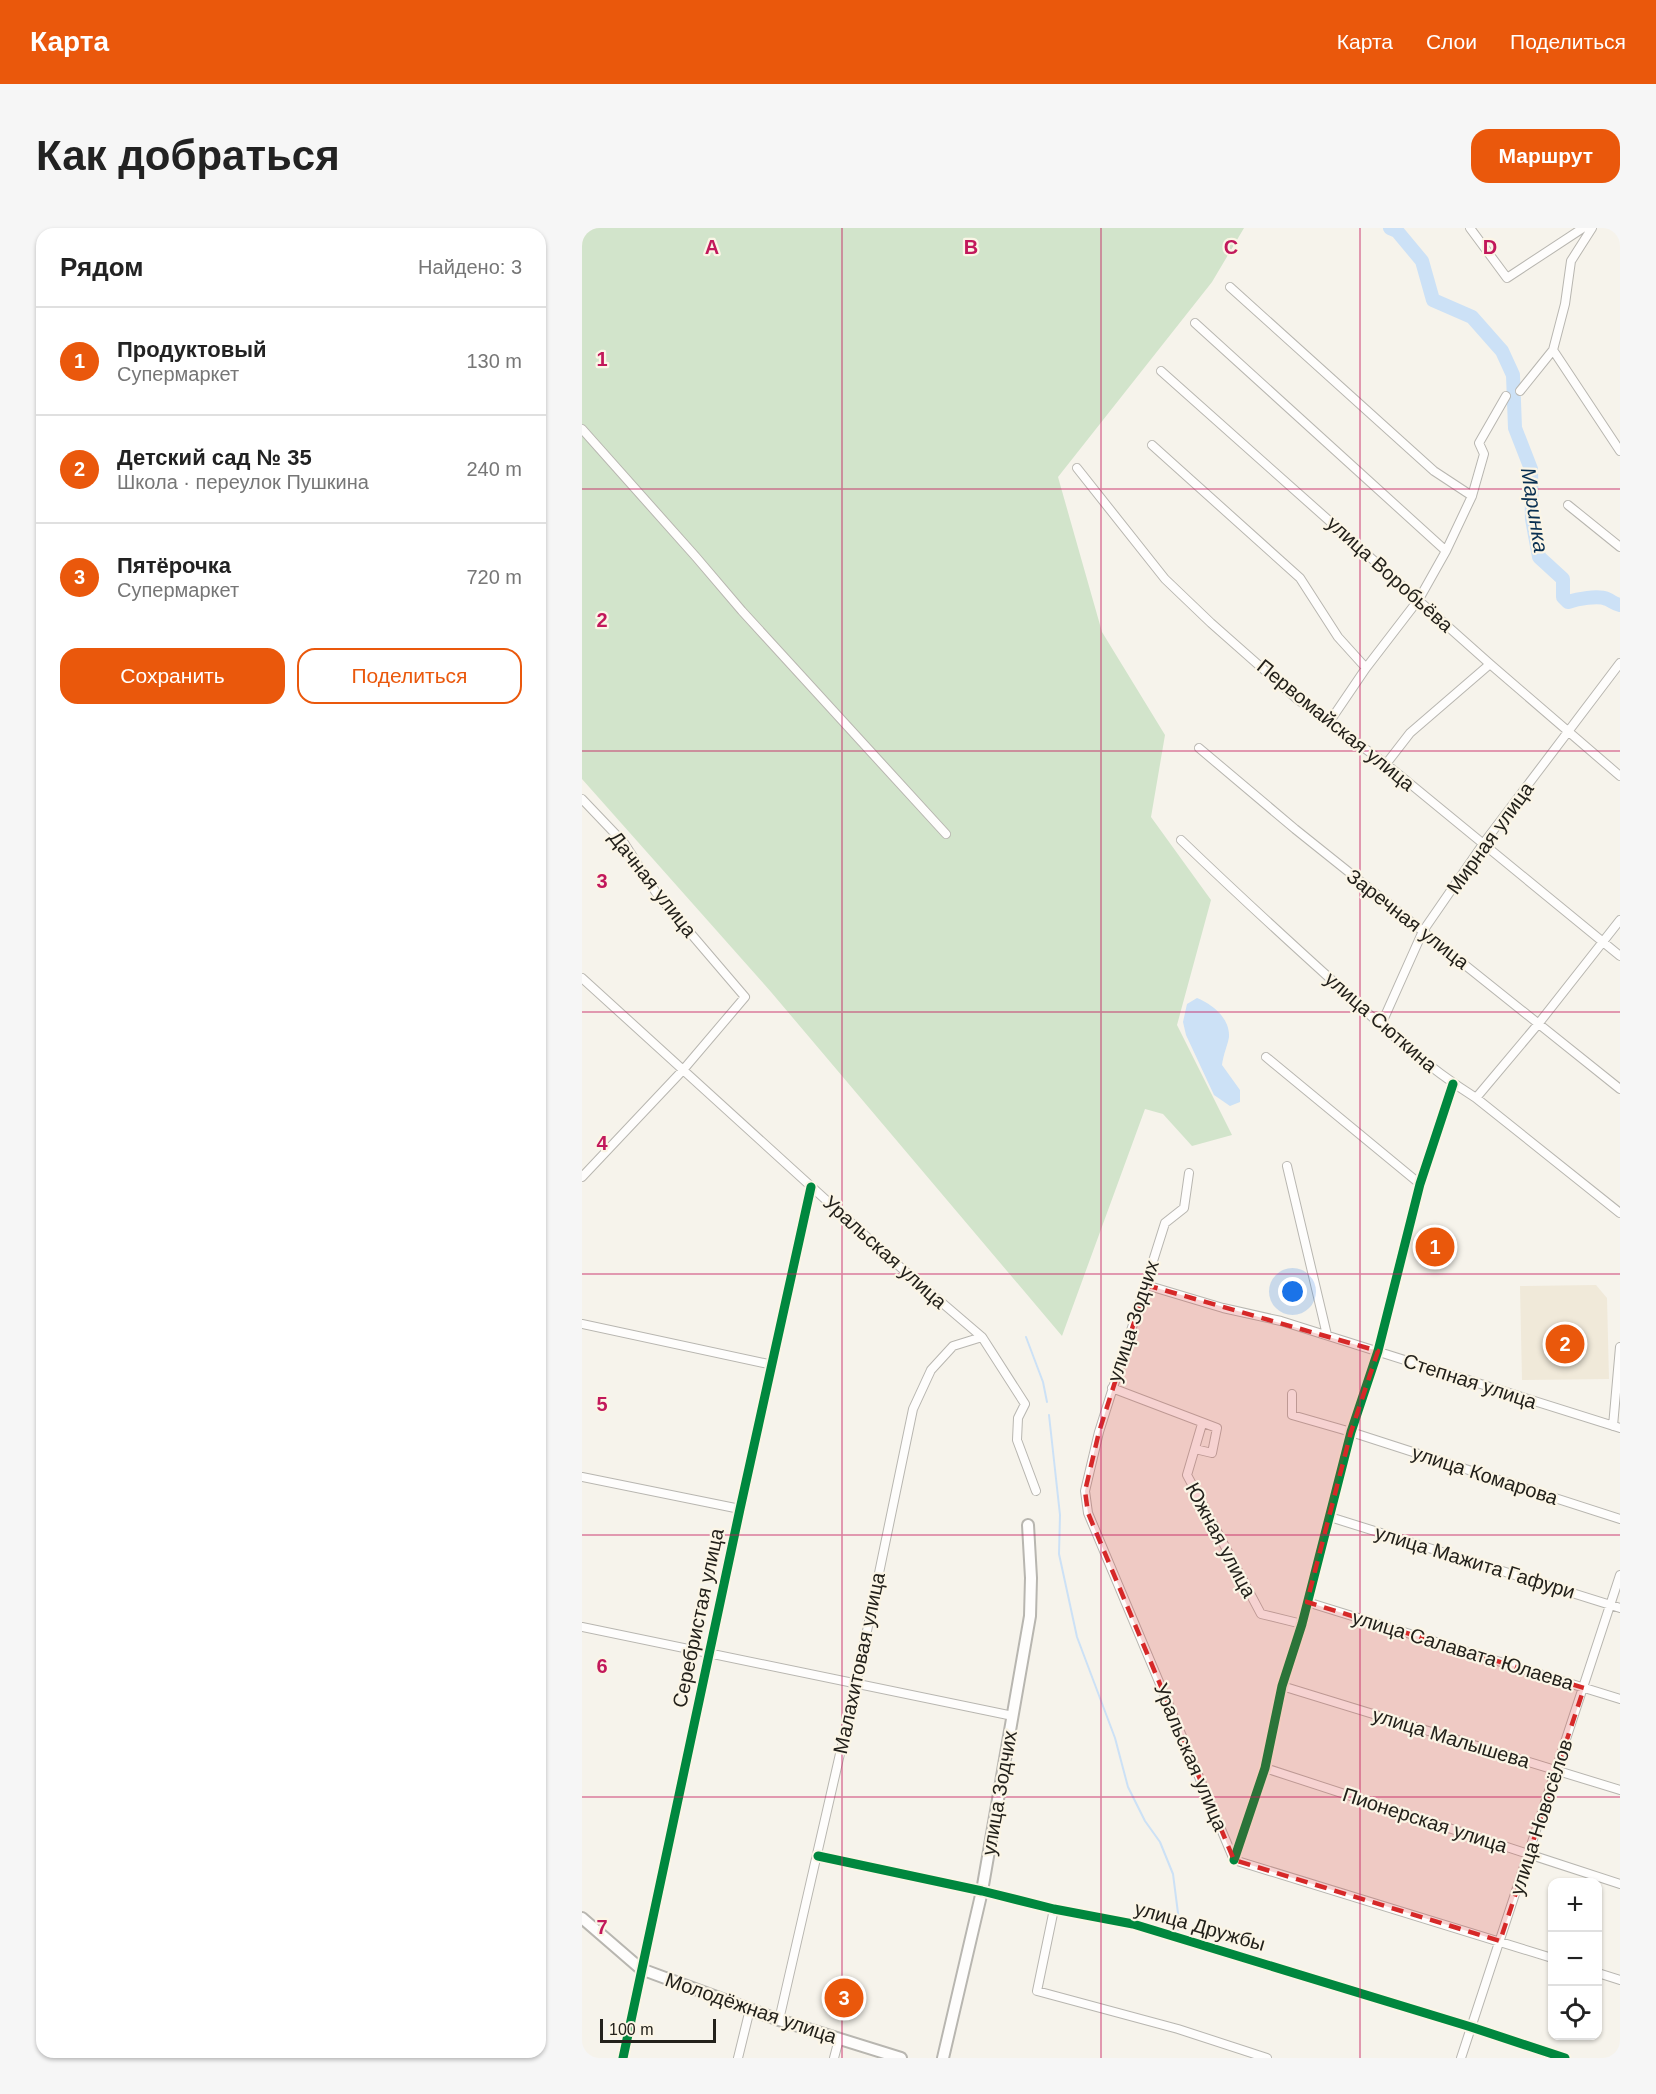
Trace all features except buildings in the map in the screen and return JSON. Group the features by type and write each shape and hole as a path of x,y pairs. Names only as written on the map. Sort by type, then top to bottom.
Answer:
{"street":[{"path":"1470,228 1507,278 1583,228"},
{"path":"1520,391 1553,350 1565,304 1571,261 1592,228"},
{"path":"1230,287 1434,471 1472,496"},
{"path":"1195,323 1446,551"},
{"path":"1553,350 1620,451"},
{"name":"улица Воробьёва","path":"1161,371 1490,664 1620,776"},
{"path":"1330,721 1366,668 1419,599 1446,551 1472,496 1484,454 1479,443 1506,396"},
{"path":"582,429 739,608 946,834"},
{"path":"1152,445 1300,578 1338,637 1366,668"},
{"name":"Первомайская улица","path":"1077,468 1165,579 1210,623 1297,699 1386,764 1620,956"},
{"path":"1568,505 1620,547"},
{"name":"Мирная улица","path":"1381,1025 1423,931 1483,844 1620,663"},
{"path":"1386,764 1410,733 1490,664"},
{"name":"Заречная улица","path":"1199,748 1295,829 1620,1089"},
{"name":"Дачная улица","path":"582,799 624,843 657,894 746,997 683,1070"},
{"name":"улица Сюткина","path":"1181,840 1242,899 1381,1025 1453,1084 1476,1098 1620,1213"},
{"path":"1476,1098 1539,1023 1620,920"},
{"name":"Уральская улица","path":"582,978 811,1186 982,1337 1025,1404 1018,1418 1017,1440 1036,1491"},
{"path":"1266,1057 1420,1184"},
{"path":"582,1177 683,1070"},
{"path":"1453,1084 1420,1184 1378,1351 1351,1432 1302,1624 1282,1686 1264,1768 1234,1860 1548,1957"},
{"path":"1287,1166 1327,1335"},
{"name":"улица Зодчих","path":"1088,1513 1085,1491 1112,1388 1164,1224 1184,1208 1189,1173"},
{"name":"Серебристая улица","path":"623,2058 811,1186"},
{"name":"Степная улица","path":"1146,1286 1327,1335 1509,1395 1617,1427"},
{"path":"582,1324 773,1365"},
{"name":"Малахитовая улица","path":"779,2020 856,1684 913,1409 931,1370 953,1346 982,1337"},
{"path":"1617,1427 1620,1347"},
{"path":"1112,1388 1217,1428 1212,1453 1195,1449"},
{"name":"улица Комарова","path":"1292,1394 1292,1415 1620,1519"},
{"name":"Южная улица","path":"1202,1424 1187,1475 1261,1614 1302,1624"},
{"path":"582,1477 740,1509"},
{"name":"Уральская улица","path":"1088,1513 1234,1860"},
{"name":"улица Мажита Гафури","path":"1330,1517 1620,1608"},
{"name":"улица Зодчих","path":"943,2058 982,1891 1030,1616 1031,1578 1028,1525"},
{"name":"улица Новосёлов","path":"1461,2058 1620,1575"},
{"name":"улица Салавата Юлаева","path":"1307,1602 1620,1699"},
{"path":"582,1627 1013,1716"},
{"name":"улица Малышева","path":"1282,1686 1620,1790"},
{"name":"Пионерская улица","path":"1264,1768 1620,1884"},
{"name":"улица Дружбы","path":"818,1856 1054,1909 1133,1924 1566,2058"},
{"path":"1054,1909 1037,1991 1178,2029 1267,2058"},
{"name":"Молодёжная улица","path":"582,1918 641,1970 779,2020 901,2058"},
{"path":"1602,1974 1620,1980"},
{"path":"738,2058 750,2009"},
{"path":"834,2058 839,2039"}],"highlighted area":[{"path":"1146,1285 1378,1351 1351,1432 1307,1602 1584,1688 1500,1941 1234,1860 1088,1513 1085,1491 1099,1432"}],"shaded area":[{"path":"1596,1285 1607,1298 1609,1379 1522,1380 1520,1286"}],"green space":[{"path":"582,228 1244,228 1212,282 1058,477 1102,632 1165,735 1151,817 1211,900 1177,1025 1232,1135 1192,1146 1163,1114 1145,1109 1062,1336 771,992 582,779"}],"water":[{"path":"1197,998 1219,1013 1229,1030 1222,1065 1240,1090 1240,1102 1230,1106 1214,1095 1186,1035 1183,1022 1187,1004"}],"waterway":[{"name":"Маринка","path":"1390,228 1397,231 1422,261 1433,300 1472,317 1502,351 1513,375 1515,428 1531,469 1532,519 1539,557 1563,579 1563,597 1568,602 1598,597 1620,605"},
{"path":"1026,1337 1043,1382 1047,1402"},
{"path":"1049,1415 1060,1515 1059,1554 1077,1637 1115,1738 1128,1787 1145,1821 1160,1842 1173,1874 1178,1930"}],"cycle path":[{"path":"1234,1860 1265,1768 1282,1686 1302,1624 1351,1432 1378,1351 1420,1184 1453,1084"},
{"path":"623,2058 811,1187"},
{"path":"818,1856 1054,1909 1133,1924 1565,2058"}],"place":[{"name":"Продуктовый","path":"1435,1247"},
{"name":"Детский сад № 35","path":"1565,1344"},
{"name":"Пятёрочка","path":"844,1998"}]}
